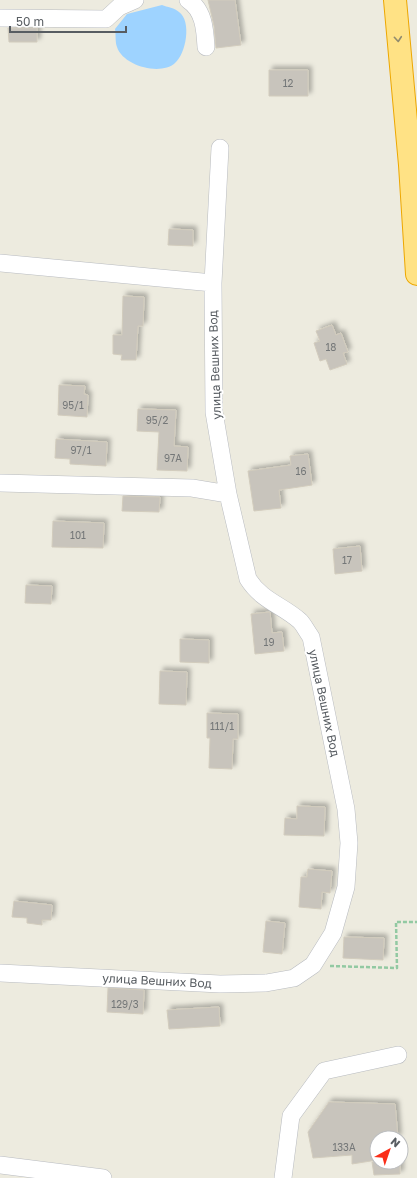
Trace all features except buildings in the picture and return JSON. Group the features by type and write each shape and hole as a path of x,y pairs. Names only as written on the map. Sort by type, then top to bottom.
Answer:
{"highway":[{"path":"395,0 410,164 417,274"}],"street":[{"path":"0,18 106,19 119,7 135,0"},
{"path":"188,0 200,11 205,32 206,47"},
{"name":"улица Вешних Вод","path":"0,973 228,984 266,983 294,978 313,965 333,933 346,887 349,842 346,810 310,637 301,622 263,597 254,589 248,579 228,494 214,412 213,283 220,148"},
{"path":"0,263 213,283"},
{"path":"0,482 192,488 228,494"},
{"path":"283,1178 291,1116 324,1071 398,1055"},
{"path":"0,1165 103,1178"}],"path":[{"path":"313,965 397,968 396,922 417,922"}],"water":[{"path":"162,5 179,12 183,16 185,22 185,45 179,59 169,67 161,69 152,69 134,64 121,54 117,47 115,29 127,14"}]}
